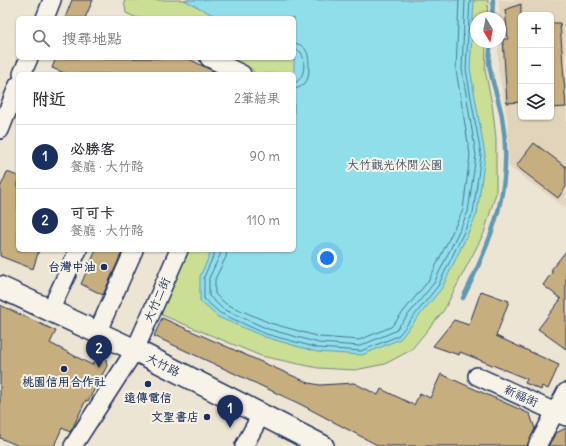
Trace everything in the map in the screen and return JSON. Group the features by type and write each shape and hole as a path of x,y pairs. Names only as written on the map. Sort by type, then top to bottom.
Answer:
{"main road":[{"name":"大竹路","path":"0,287 135,350 323,446"}],"street":[{"path":"46,16 52,0"},
{"path":"23,72 28,60"},
{"path":"213,60 238,72"},
{"path":"0,130 16,90"},
{"path":"50,311 77,252"},
{"path":"97,332 133,252"},
{"name":"大竹二街","path":"73,446 135,350 177,252"},
{"name":"新福街","path":"477,376 561,414"},
{"path":"537,446 561,414 566,392"},
{"path":"244,446 261,415"}],"shaded area":[{"path":"499,0 566,0 566,208 509,167 508,123 498,68 498,48 506,48 506,12 499,12"}],"green space":[{"name":"大竹觀光休閒公園","path":"124,0 488,0 487,12 470,12 470,48 486,48 485,70 492,104 496,138 496,193 484,233 444,310 411,350 385,364 355,370 318,368 261,356 150,310 174,252 296,252 296,72 254,72 252,69 232,60 296,60 296,16 133,16 126,13"}],"water":[{"name":"大竹觀光休閒公園","path":"184,0 474,0 473,12 470,12 470,68 485,155 477,214 442,288 400,339 362,355 317,352 265,337 218,317 200,301 200,276 211,252 296,252 296,72 294,72 294,60 296,60 296,16 215,16"}],"building":[{"path":"72,0 93,0 86,16 66,16"},
{"path":"521,4 521,12 518,12 518,102 507,103 504,48 506,48 506,39 508,39 505,10"},
{"path":"554,23 560,23 566,107 554,108"},
{"path":"55,60 191,60 215,72 62,72 52,68"},
{"path":"534,143 566,167 566,187 558,198 516,166"},
{"path":"7,172 16,175 16,252 38,252 33,269 0,256 0,188"},
{"path":"566,251 566,349 538,329 561,299 543,285 553,271 551,270"},
{"name":"台灣中油","path":"95,252 122,252 103,295 81,284"},
{"path":"481,291 509,301 496,336 559,365 548,389 542,386 541,390 525,383 527,379 460,352 459,355 433,346 454,320 469,325"},
{"path":"0,305 56,331 50,343 92,365 98,354 106,359 107,366 88,401 86,400 72,429 70,432 62,428 54,446 19,446 0,438"},
{"path":"162,318 309,383 320,385 354,383 378,395 381,389 414,405 420,393 430,398 441,374 530,414 535,429 527,446 379,446 300,404 154,336"},
{"path":"566,428 566,446 548,446 556,433"}],"waterway":[{"path":"492,12 493,0"},
{"path":"463,298 474,276 492,232 503,188 505,142 501,110 491,76 489,63 490,48"}],"place":[{"name":"台灣中油","path":"104,267"},
{"name":"可可卡","path":"99,368"},
{"name":"桃園信用合作社","path":"64,369"},
{"name":"遠傳電信","path":"148,384"},
{"name":"文聖書店","path":"207,417"},
{"name":"必勝客","path":"230,428"}]}
